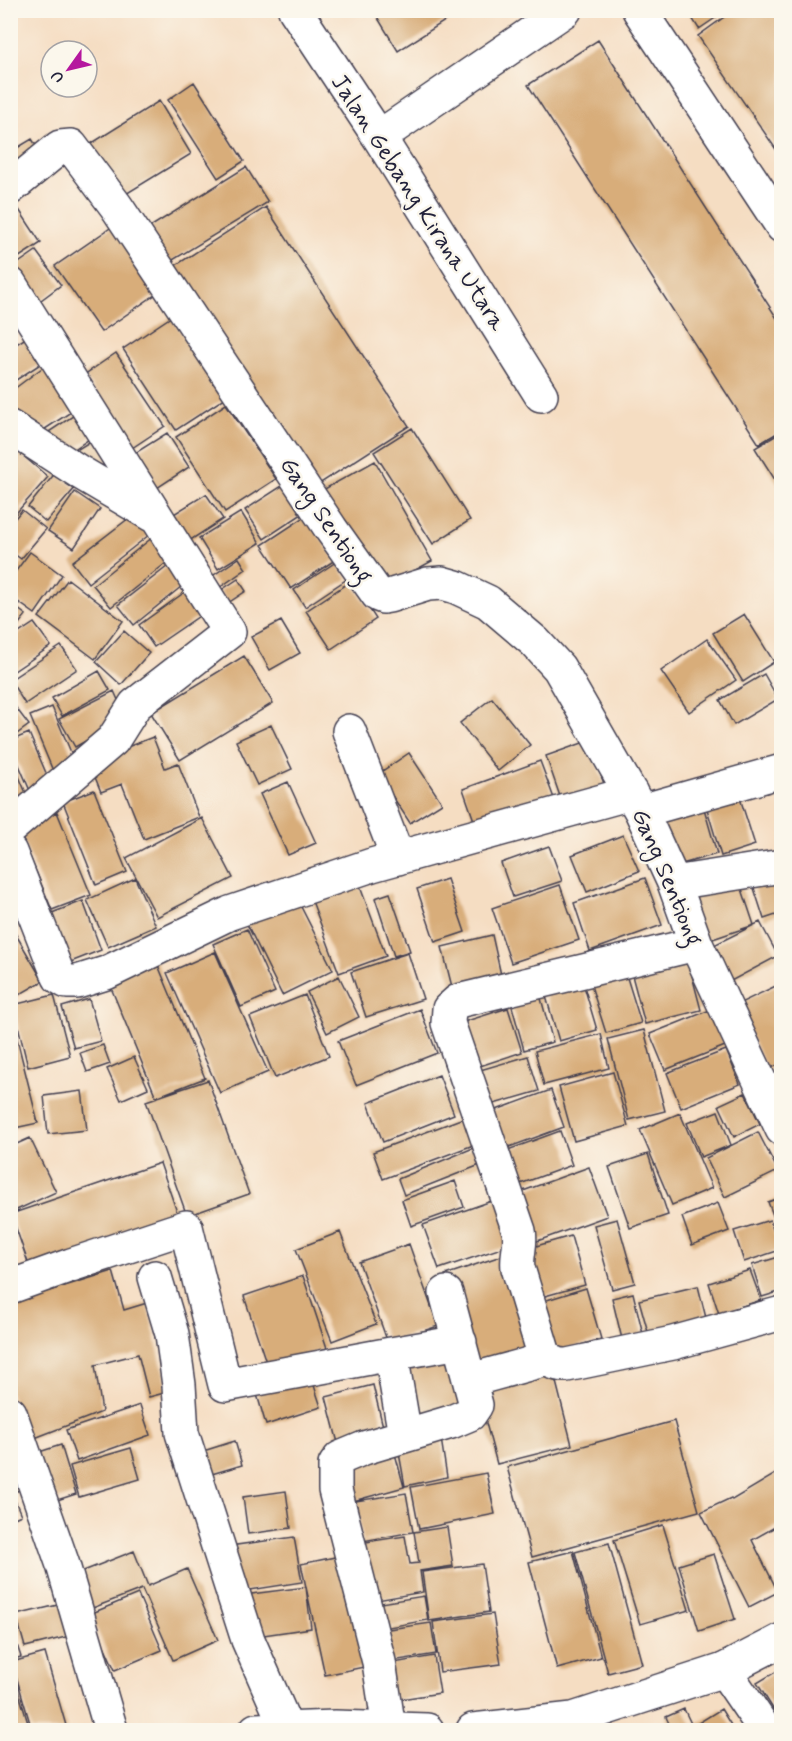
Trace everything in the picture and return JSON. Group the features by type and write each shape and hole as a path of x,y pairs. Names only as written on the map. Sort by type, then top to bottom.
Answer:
{"street":[{"name":"Jalan Gebang Kirana Utara","path":"295,10 379,137 541,394"},
{"path":"379,137 565,10"},
{"path":"639,10 782,226"},
{"name":"Gang Sentiong","path":"10,188 60,147 71,146 117,206 331,529 378,595 383,597 428,584 442,583 456,588 488,602 535,642 559,668 636,802 674,883 696,944 782,1129"},
{"path":"10,284 229,632 135,705 113,740 10,828"},
{"path":"10,427 156,518"},
{"path":"349,731 398,858"},
{"path":"10,852 59,977 67,982 77,982 106,973 230,913 372,864 636,802 782,771"},
{"path":"674,883 782,866"},
{"path":"696,944 458,1001 449,1009 448,1023 519,1231 516,1259 547,1359 558,1365 567,1365 672,1343 782,1313"},
{"path":"10,1287 186,1227 225,1385 460,1341"},
{"path":"155,1277 172,1334 179,1385 182,1433 248,1640 271,1730 335,1726 427,1731"},
{"path":"389,1729 379,1662 335,1490 335,1465 340,1458 356,1451 470,1414 476,1405 446,1293"},
{"path":"391,1354 405,1435"},
{"path":"471,1380 547,1359"},
{"path":"10,1413 63,1564 111,1731"},
{"path":"473,1731 574,1725 724,1670 782,1640"},
{"path":"724,1670 765,1731"}],"building":[{"path":"373,10 462,10 398,51"},
{"path":"687,10 727,10 699,29"},
{"path":"734,10 779,10 782,14 782,158 698,36"},
{"path":"598,40 782,326 782,430 759,444 528,85"},
{"path":"194,82 244,161 218,178 168,100"},
{"path":"159,101 191,154 121,197 89,145"},
{"path":"32,139 40,152 20,164 12,151"},
{"path":"246,167 268,202 163,266 142,232"},
{"path":"12,199 41,243 10,263 10,200"},
{"path":"266,207 409,426 313,488 170,269"},
{"path":"116,224 162,290 101,332 55,266"},
{"path":"36,251 61,285 33,306 10,269"},
{"path":"171,317 225,398 176,430 123,349"},
{"path":"32,334 48,359 10,384 10,348"},
{"path":"116,353 165,426 132,448 84,375"},
{"path":"50,362 80,406 30,439 10,420 10,392"},
{"path":"226,404 276,479 225,512 176,437"},
{"path":"82,410 98,433 61,458 35,441"},
{"path":"412,428 470,520 433,544 374,452"},
{"path":"782,432 782,491 755,448"},
{"path":"167,433 189,467 154,490 132,455"},
{"path":"99,436 128,480 65,457"},
{"path":"14,448 48,477 10,520 10,452"},
{"path":"375,461 432,561 377,591 321,491"},
{"path":"56,472 75,488 46,522 28,507"},
{"path":"285,484 305,512 264,539 245,510"},
{"path":"75,492 100,509 74,548 48,531"},
{"path":"206,494 223,519 186,543 169,517"},
{"path":"22,510 46,529 21,559 10,551 10,524"},
{"path":"241,512 260,543 218,569 199,538"},
{"path":"133,515 149,535 88,583 72,562"},
{"path":"306,516 335,560 291,589 262,545"},
{"path":"153,537 171,559 111,607 93,585"},
{"path":"30,552 62,575 35,614 10,596 10,579"},
{"path":"239,558 246,569 219,588 211,577"},
{"path":"336,562 347,579 305,607 294,590"},
{"path":"172,563 187,582 134,625 118,605"},
{"path":"68,579 123,621 95,659 39,617"},
{"path":"238,579 246,591 228,603 220,591"},
{"path":"351,581 376,619 331,649 306,611"},
{"path":"192,587 208,610 154,647 139,625"},
{"path":"10,603 26,615 10,635"},
{"path":"744,614 774,662 743,682 713,633"},
{"path":"281,621 300,653 270,670 251,637"},
{"path":"34,623 51,646 14,671 10,666 10,639"},
{"path":"124,631 149,653 121,685 96,662"},
{"path":"707,639 736,680 689,712 661,671"},
{"path":"61,646 77,669 25,704 10,680"},
{"path":"244,656 273,703 180,760 151,713"},
{"path":"99,671 110,690 62,716 52,698"},
{"path":"764,674 778,699 734,725 720,700"},
{"path":"114,691 126,718 75,747 59,719"},
{"path":"492,698 530,745 498,771 460,723"},
{"path":"10,700 29,725 10,739"},
{"path":"52,707 78,769 56,778 30,716"},
{"path":"271,725 292,769 257,785 236,741"},
{"path":"29,733 52,787 34,800 10,744 10,741"},
{"path":"153,737 165,768 178,763 199,817 144,839 122,784 101,792 89,762"},
{"path":"588,741 606,789 563,805 546,756"},
{"path":"409,753 442,803 410,823 378,774"},
{"path":"10,755 31,805 10,813"},
{"path":"540,761 555,801 477,829 463,789"},
{"path":"288,782 316,843 288,855 260,794"},
{"path":"94,790 127,872 96,885 63,802"},
{"path":"740,798 755,845 721,856 707,809"},
{"path":"703,805 717,854 671,867 657,819"},
{"path":"57,812 91,895 52,910 18,828"},
{"path":"202,818 233,878 157,917 126,858"},
{"path":"623,835 639,871 587,892 572,855"},
{"path":"549,846 562,881 513,897 501,863"},
{"path":"782,869 782,913 764,919 751,879"},
{"path":"737,874 754,925 701,943 684,892"},
{"path":"356,876 386,956 339,973 309,893"},
{"path":"135,878 156,926 108,947 87,900"},
{"path":"645,878 662,925 590,951 574,903"},
{"path":"447,879 465,932 435,942 417,889"},
{"path":"560,885 579,940 511,963 492,908"},
{"path":"390,893 410,951 394,956 375,898"},
{"path":"295,895 333,970 282,995 245,920"},
{"path":"83,901 101,950 58,967 39,918"},
{"path":"760,922 778,956 729,982 710,947"},
{"path":"247,929 275,992 241,1007 213,944"},
{"path":"15,933 43,981 10,1000 10,936"},
{"path":"492,935 501,975 452,987 442,947"},
{"path":"215,952 268,1072 220,1093 167,973"},
{"path":"408,953 423,999 366,1017 351,972"},
{"path":"686,953 701,1010 645,1024 630,968"},
{"path":"155,958 205,1078 156,1097 107,978"},
{"path":"624,968 641,1023 606,1033 589,979"},
{"path":"339,976 359,1017 327,1033 307,992"},
{"path":"581,976 597,1030 559,1041 543,986"},
{"path":"782,983 782,1063 767,1070 736,1005"},
{"path":"537,984 553,1042 524,1050 508,992"},
{"path":"54,995 70,1056 28,1067 13,1005"},
{"path":"305,995 329,1056 275,1078 250,1017"},
{"path":"89,999 101,1041 74,1048 62,1007"},
{"path":"508,1008 522,1052 471,1069 457,1024"},
{"path":"420,1009 437,1053 356,1085 338,1041"},
{"path":"710,1010 725,1046 665,1070 650,1034"},
{"path":"10,1016 38,1123 10,1129"},
{"path":"644,1030 665,1111 629,1120 608,1039"},
{"path":"601,1034 609,1068 544,1085 535,1051"},
{"path":"103,1045 110,1064 87,1072 80,1053"},
{"path":"726,1050 740,1084 681,1108 667,1073"},
{"path":"528,1056 539,1091 480,1108 470,1073"},
{"path":"134,1057 148,1088 121,1100 107,1069"},
{"path":"613,1072 628,1126 574,1141 559,1087"},
{"path":"439,1075 454,1114 383,1142 368,1103"},
{"path":"208,1080 249,1194 187,1216 146,1101"},
{"path":"551,1090 564,1127 501,1150 488,1113"},
{"path":"82,1091 87,1130 48,1134 44,1096"},
{"path":"745,1093 760,1124 734,1137 719,1105"},
{"path":"718,1111 731,1145 701,1157 687,1123"},
{"path":"680,1113 712,1188 672,1205 640,1130"},
{"path":"466,1117 476,1144 383,1179 373,1152"},
{"path":"560,1131 572,1165 509,1188 497,1154"},
{"path":"758,1132 778,1171 725,1197 706,1158"},
{"path":"30,1138 56,1192 10,1213 10,1147"},
{"path":"483,1144 490,1161 404,1195 398,1179"},
{"path":"648,1154 668,1215 630,1228 609,1167"},
{"path":"160,1163 180,1221 31,1271 11,1214"},
{"path":"589,1167 607,1216 529,1244 512,1195"},
{"path":"455,1181 464,1207 411,1226 402,1200"},
{"path":"503,1197 519,1242 439,1269 423,1225"},
{"path":"782,1197 782,1235 781,1236 768,1202"},
{"path":"718,1203 729,1231 692,1245 682,1217"},
{"path":"617,1219 635,1283 612,1289 594,1225"},
{"path":"770,1220 780,1250 744,1262 734,1231"},
{"path":"340,1232 376,1324 332,1341 296,1249"},
{"path":"571,1236 585,1285 534,1299 519,1251"},
{"path":"409,1244 438,1326 388,1343 359,1262"},
{"path":"504,1255 538,1356 479,1375 445,1275"},
{"path":"782,1256 782,1291 762,1297 752,1265"},
{"path":"750,1270 761,1300 719,1314 709,1283"},
{"path":"113,1271 124,1310 147,1303 168,1392 149,1397 138,1354 95,1365 102,1412 27,1441 10,1393 10,1303"},
{"path":"303,1276 327,1348 268,1368 244,1296"},
{"path":"698,1286 706,1318 648,1332 639,1300"},
{"path":"586,1288 601,1339 552,1353 537,1303"},
{"path":"633,1293 643,1334 622,1339 612,1298"},
{"path":"452,1348 472,1407 416,1426 395,1367"},
{"path":"552,1366 572,1445 497,1464 476,1386"},
{"path":"310,1373 321,1407 266,1425 256,1391"},
{"path":"373,1385 384,1431 338,1443 326,1397"},
{"path":"140,1405 150,1435 77,1461 66,1430"},
{"path":"674,1421 699,1511 532,1557 507,1467"},
{"path":"440,1432 447,1477 405,1486 397,1442"},
{"path":"235,1441 242,1465 205,1476 197,1453"},
{"path":"61,1445 76,1494 51,1502 36,1453"},
{"path":"131,1448 140,1479 79,1497 70,1466"},
{"path":"10,1450 32,1485 12,1493 21,1515 10,1520"},
{"path":"394,1450 404,1487 346,1503 336,1466"},
{"path":"782,1470 782,1523 752,1540 778,1592 749,1607 701,1512 731,1498 732,1500"},
{"path":"486,1473 495,1514 419,1529 411,1487"},
{"path":"286,1491 291,1528 248,1534 243,1497"},
{"path":"406,1493 413,1532 363,1541 356,1501"},
{"path":"663,1525 689,1610 640,1624 614,1540"},
{"path":"447,1527 453,1566 420,1571 423,1592 366,1602 353,1544 405,1536 410,1564 419,1563 414,1532"},
{"path":"294,1537 302,1582 237,1592 230,1546"},
{"path":"609,1543 642,1664 608,1673 575,1552"},
{"path":"134,1551 148,1586 187,1569 218,1640 173,1660 142,1589 90,1609 76,1574"},
{"path":"573,1551 601,1657 557,1669 529,1562"},
{"path":"714,1554 735,1619 699,1631 679,1565"},
{"path":"340,1556 364,1667 325,1675 301,1564"},
{"path":"482,1564 489,1612 429,1621 422,1572"},
{"path":"306,1587 311,1628 250,1637 244,1595"},
{"path":"138,1594 162,1650 115,1670 90,1614"},
{"path":"424,1596 428,1620 378,1629 374,1604"},
{"path":"62,1604 70,1636 25,1647 16,1615"},
{"path":"493,1614 501,1664 440,1672 433,1622"},
{"path":"431,1623 436,1654 380,1663 375,1631"},
{"path":"10,1624 21,1657 10,1660"},
{"path":"45,1653 67,1729 32,1730 12,1662"},
{"path":"434,1656 440,1693 388,1701 382,1665"},
{"path":"11,1667 30,1730 10,1730"},
{"path":"782,1668 782,1708 775,1712 757,1683"},
{"path":"684,1709 694,1730 672,1730 666,1717"},
{"path":"721,1709 734,1730 698,1730 695,1725"}]}
